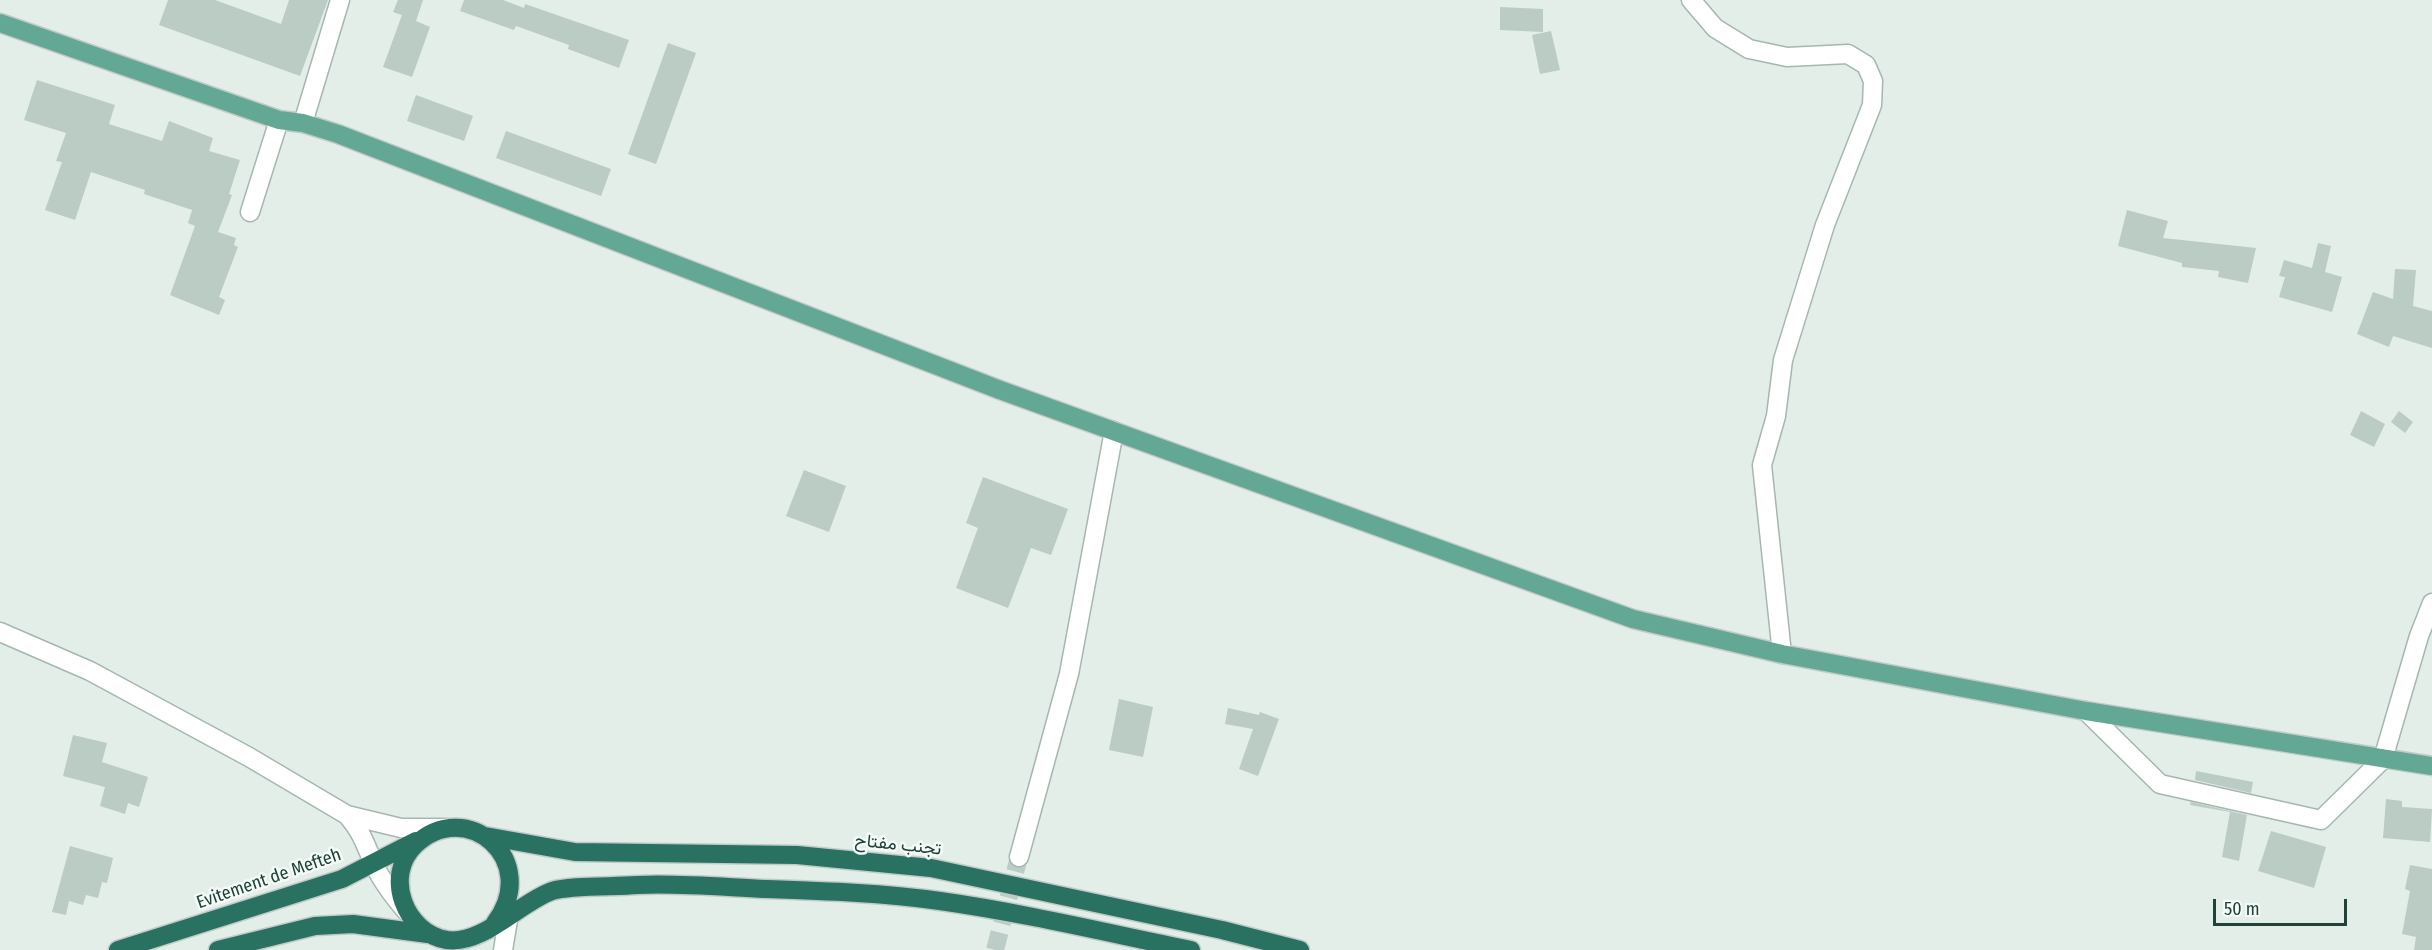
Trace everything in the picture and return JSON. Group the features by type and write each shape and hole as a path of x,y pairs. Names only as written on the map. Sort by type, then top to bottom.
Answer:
{"highway":[{"path":"440,937 417,925 406,911 400,895 400,878 404,861 414,846 429,834 447,828 466,829 484,836 497,847 507,861 511,877 511,894 502,919"},
{"name":"Evitement de Mefteh","path":"118,950 342,879 429,834"},
{"name":"تجنب مفتاح","path":"484,836 575,852 797,855 931,868 1221,930 1300,950"},
{"path":"218,950 315,926 353,924 440,937 473,936 554,890 662,884 938,900 1191,950"}],"main road":[{"path":"0,23 279,120 303,123 349,139 1000,390 1633,619 1782,654 2086,711 2432,766"}],"street":[{"path":"303,123 340,0"},
{"path":"1690,0 1715,28 1749,49 1787,57 1848,54 1866,65 1873,81 1872,105 1825,225 1783,360 1776,416 1762,465 1782,654"},
{"path":"250,212 279,120"},
{"path":"1019,856 1069,674 1114,430"},
{"path":"2086,711 2160,784 2321,820 2383,759 2419,636 2432,603"},
{"path":"0,632 90,671 249,757 347,814 401,828 447,828"},
{"path":"347,814 362,833 373,863 386,886 406,911"},
{"path":"502,919 503,950"},
{"path":"440,937 472,950"}],"building":[{"path":"168,0 215,0 281,24 289,0 328,0 300,76 159,25"},
{"path":"398,0 423,0 416,21 430,27 412,77 383,67 402,15 393,12"},
{"path":"464,0 503,0 524,8 525,4 629,40 619,68 568,49 569,45 516,26 514,30 460,11"},
{"path":"1500,7 1543,9 1543,32 1500,30"},
{"path":"1551,31 1560,70 1540,74 1532,35"},
{"path":"668,43 696,53 656,164 628,154"},
{"path":"37,80 115,105 109,124 162,141 169,121 213,138 209,151 240,160 229,194 232,195 218,232 236,238 234,245 238,247 219,297 225,300 219,315 170,295 195,226 188,223 192,210 144,194 145,190 91,172 75,220 45,210 62,162 56,161 66,133 24,120"},
{"path":"416,95 473,116 464,141 407,121"},
{"path":"506,131 611,169 601,196 496,158"},
{"path":"2127,210 2168,221 2163,238 2256,248 2248,283 2218,277 2219,271 2182,267 2182,263 2118,246"},
{"path":"2318,243 2331,246 2325,272 2342,277 2332,312 2279,297 2285,277 2279,276 2284,260 2312,268"},
{"path":"2395,269 2416,270 2413,306 2432,311 2432,348 2393,336 2389,347 2357,334 2373,292 2393,299"},
{"path":"2361,411 2385,424 2374,447 2350,435"},
{"path":"2399,411 2413,422 2405,433 2391,422"},
{"path":"804,470 846,486 829,532 786,516"},
{"path":"983,477 1068,509 1051,555 1031,548 1008,608 956,588 978,528 966,523"},
{"path":"1119,699 1153,707 1143,757 1109,750"},
{"path":"1228,708 1259,715 1260,712 1279,719 1258,776 1239,769 1253,729 1225,724"},
{"path":"73,735 107,743 102,762 148,777 139,807 128,803 125,814 100,806 105,787 63,776"},
{"path":"2196,771 2253,782 2251,793 2195,780"},
{"path":"2386,799 2402,801 2402,807 2432,809 2430,842 2383,838"},
{"path":"2191,802 2247,815 2239,861 2222,857 2230,812 2190,805"},
{"path":"2271,831 2326,847 2314,888 2258,871"},
{"path":"70,846 113,858 107,883 102,882 98,898 86,895 83,905 69,901 66,915 52,912"},
{"path":"2410,865 2432,869 2432,950 2414,950 2416,937 2402,934 2410,891 2405,889"}],"tunnel":[{"path":"995,950 1019,857"}]}
